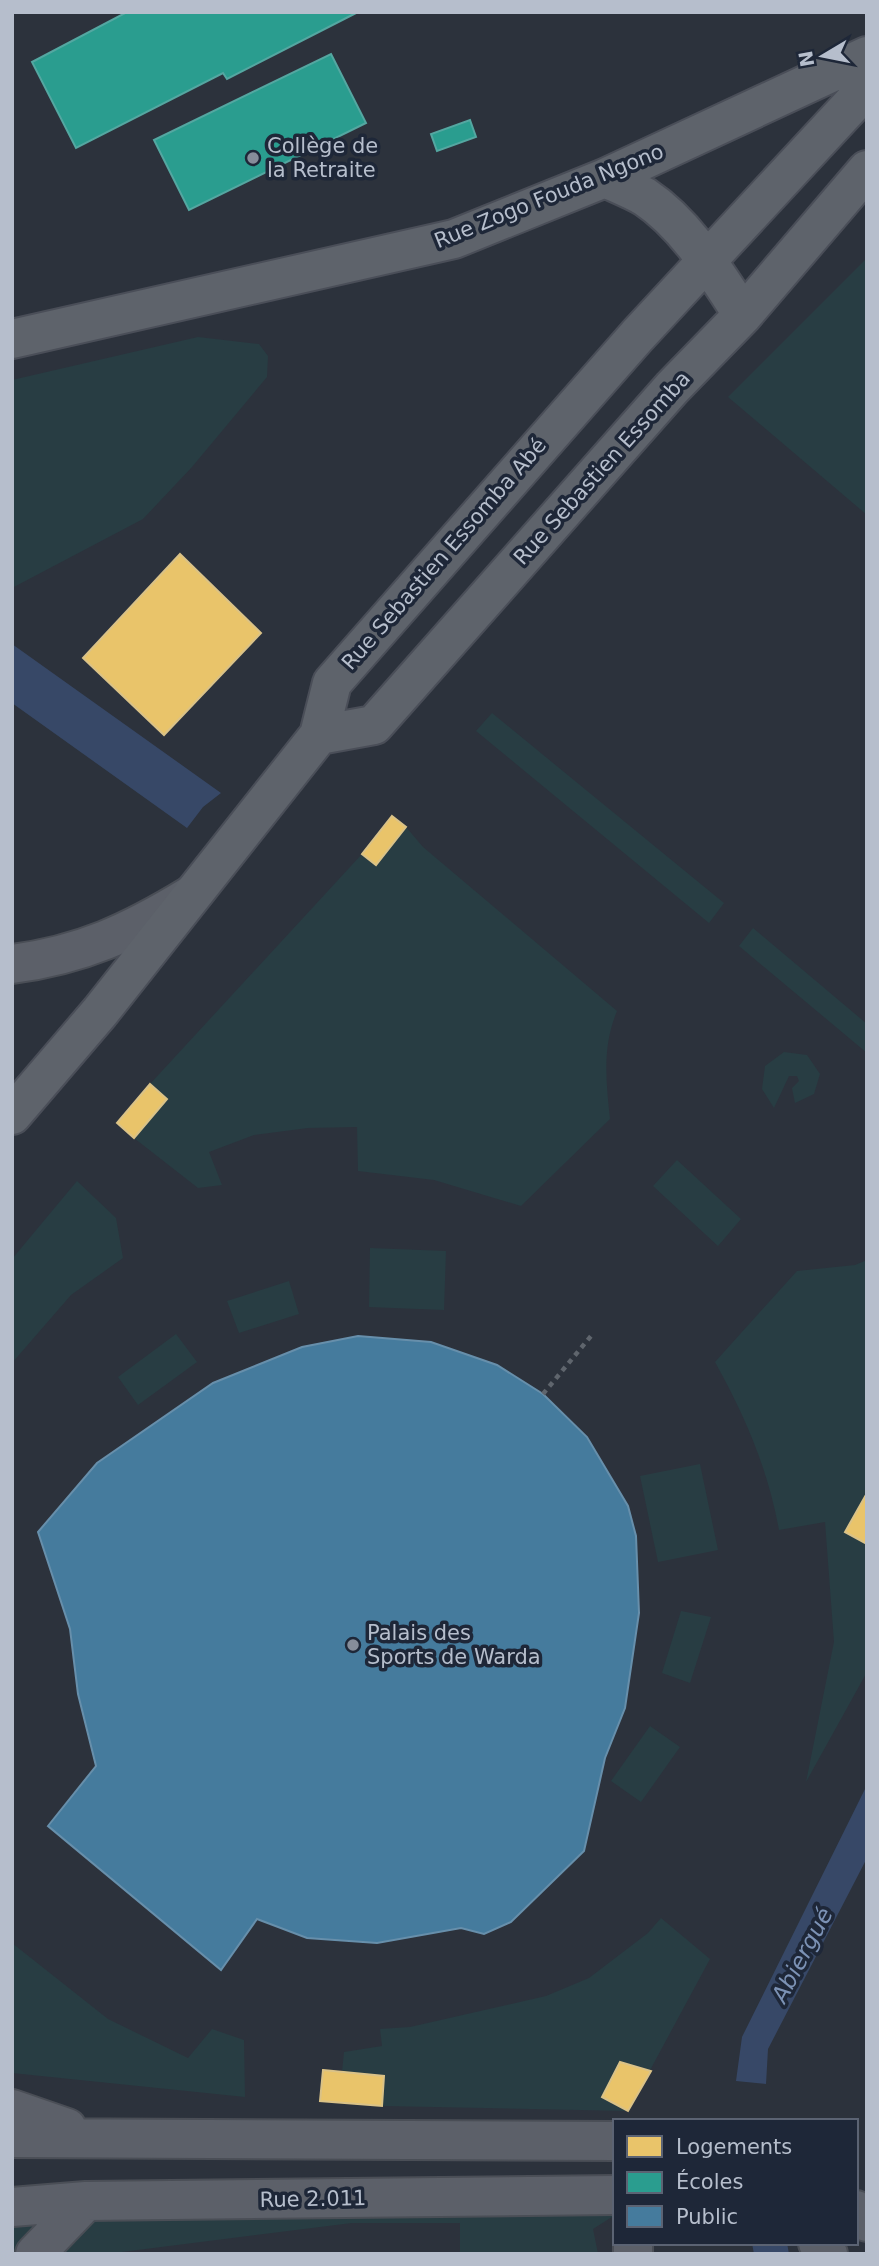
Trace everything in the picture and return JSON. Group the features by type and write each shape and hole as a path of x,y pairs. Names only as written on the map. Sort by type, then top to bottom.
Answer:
{"main road":[{"name":"Rue Zogo Fouda Ngono","path":"12,339 454,239 605,178 867,56"},
{"name":"Rue Sebastien Essomba Abé","path":"12,1115 319,735 332,682 707,260 867,88"},
{"name":"Rue Sebastien Essomba","path":"319,735 374,725 672,388 743,315 867,170"},
{"path":"605,178 645,198 677,226 707,260 743,315"}],"street":[{"path":"12,964 55,958 136,929 192,895"},
{"path":"12,2109 92,2137"},
{"path":"12,2138 613,2141"},
{"name":"Rue 2.011","path":"12,2207 86,2201 613,2195"},
{"path":"35,2254 86,2201"}],"path":[{"path":"543,1394 591,1336"}],"green space":[{"path":"867,258 867,515 728,397"},
{"path":"198,337 259,344 268,356 267,377 192,467 143,519 12,588 12,380"},
{"path":"492,713 724,903 709,923 476,731"},
{"path":"406,827 423,847 617,1011 607,1051 610,1119 521,1206 434,1180 358,1171 357,1127 308,1128 254,1135 209,1152 222,1185 198,1188 134,1138 167,1099 150,1084 362,854 376,865"},
{"path":"753,928 867,1024 867,1053 739,946"},
{"path":"784,1052 807,1055 820,1074 814,1094 795,1103 792,1088 799,1081 797,1076 789,1076 774,1108 762,1089 765,1066"},
{"path":"677,1160 741,1219 718,1246 653,1186"},
{"path":"77,1181 116,1218 123,1258 71,1295 12,1363 12,1259"},
{"path":"370,1248 446,1251 444,1310 369,1307"},
{"path":"867,1260 867,1672 806,1782 834,1642 825,1522 779,1530 769,1486 754,1443 715,1362 797,1271 855,1265"},
{"path":"289,1281 299,1314 239,1333 227,1301"},
{"path":"176,1334 197,1362 138,1405 118,1377"},
{"path":"700,1464 718,1550 658,1562 640,1476"},
{"path":"681,1611 711,1617 690,1683 662,1673"},
{"path":"650,1726 680,1747 641,1802 611,1781"},
{"path":"661,1918 710,1959 628,2111 382,2106 320,2101 323,2070 342,2072 344,2052 382,2046 380,2029 410,2027 546,1996 589,1978 648,1933"},
{"path":"12,1943 108,2019 188,2058 212,2029 244,2040 245,2097 12,2073"},
{"path":"613,2195 613,2216 593,2229 598,2254 460,2254 460,2223 352,2223 106,2254 12,2254 12,2207"}],"water":[{"path":"12,644 221,793 203,807 187,828 12,703"},
{"name":"Abiergué","path":"867,1785 867,1858 768,2049 766,2084 736,2081 742,2037"},
{"path":"752,2245 787,2245 789,2254 754,2254"}],"building: Logements":[{"path":"180,554 261,633 164,735 83,658"},
{"path":"392,816 406,827 376,865 362,854"},
{"path":"150,1084 167,1099 134,1138 117,1123"},
{"path":"867,1493 867,1544 845,1532"},
{"path":"620,2062 651,2071 628,2111 602,2097"},
{"path":"323,2070 384,2076 382,2106 320,2101"}],"building: Écoles":[{"path":"127,12 358,12 227,79 223,73 76,148 32,62"},
{"path":"331,54 366,123 189,210 154,140"},
{"path":"470,120 476,137 437,151 431,134"}],"building: Public":[{"name":"Palais des Sports de Warda","path":"358,1336 431,1342 497,1365 543,1394 587,1437 628,1506 636,1536 639,1613 625,1708 605,1758 584,1851 511,1922 484,1934 461,1928 377,1943 307,1938 257,1919 221,1970 48,1826 96,1766 78,1694 70,1629 38,1532 97,1463 213,1383 302,1347"}],"place":[{"name":"Collège de la Retraite","path":"253,158"},
{"name":"Palais des Sports de Warda","path":"353,1645"}]}
